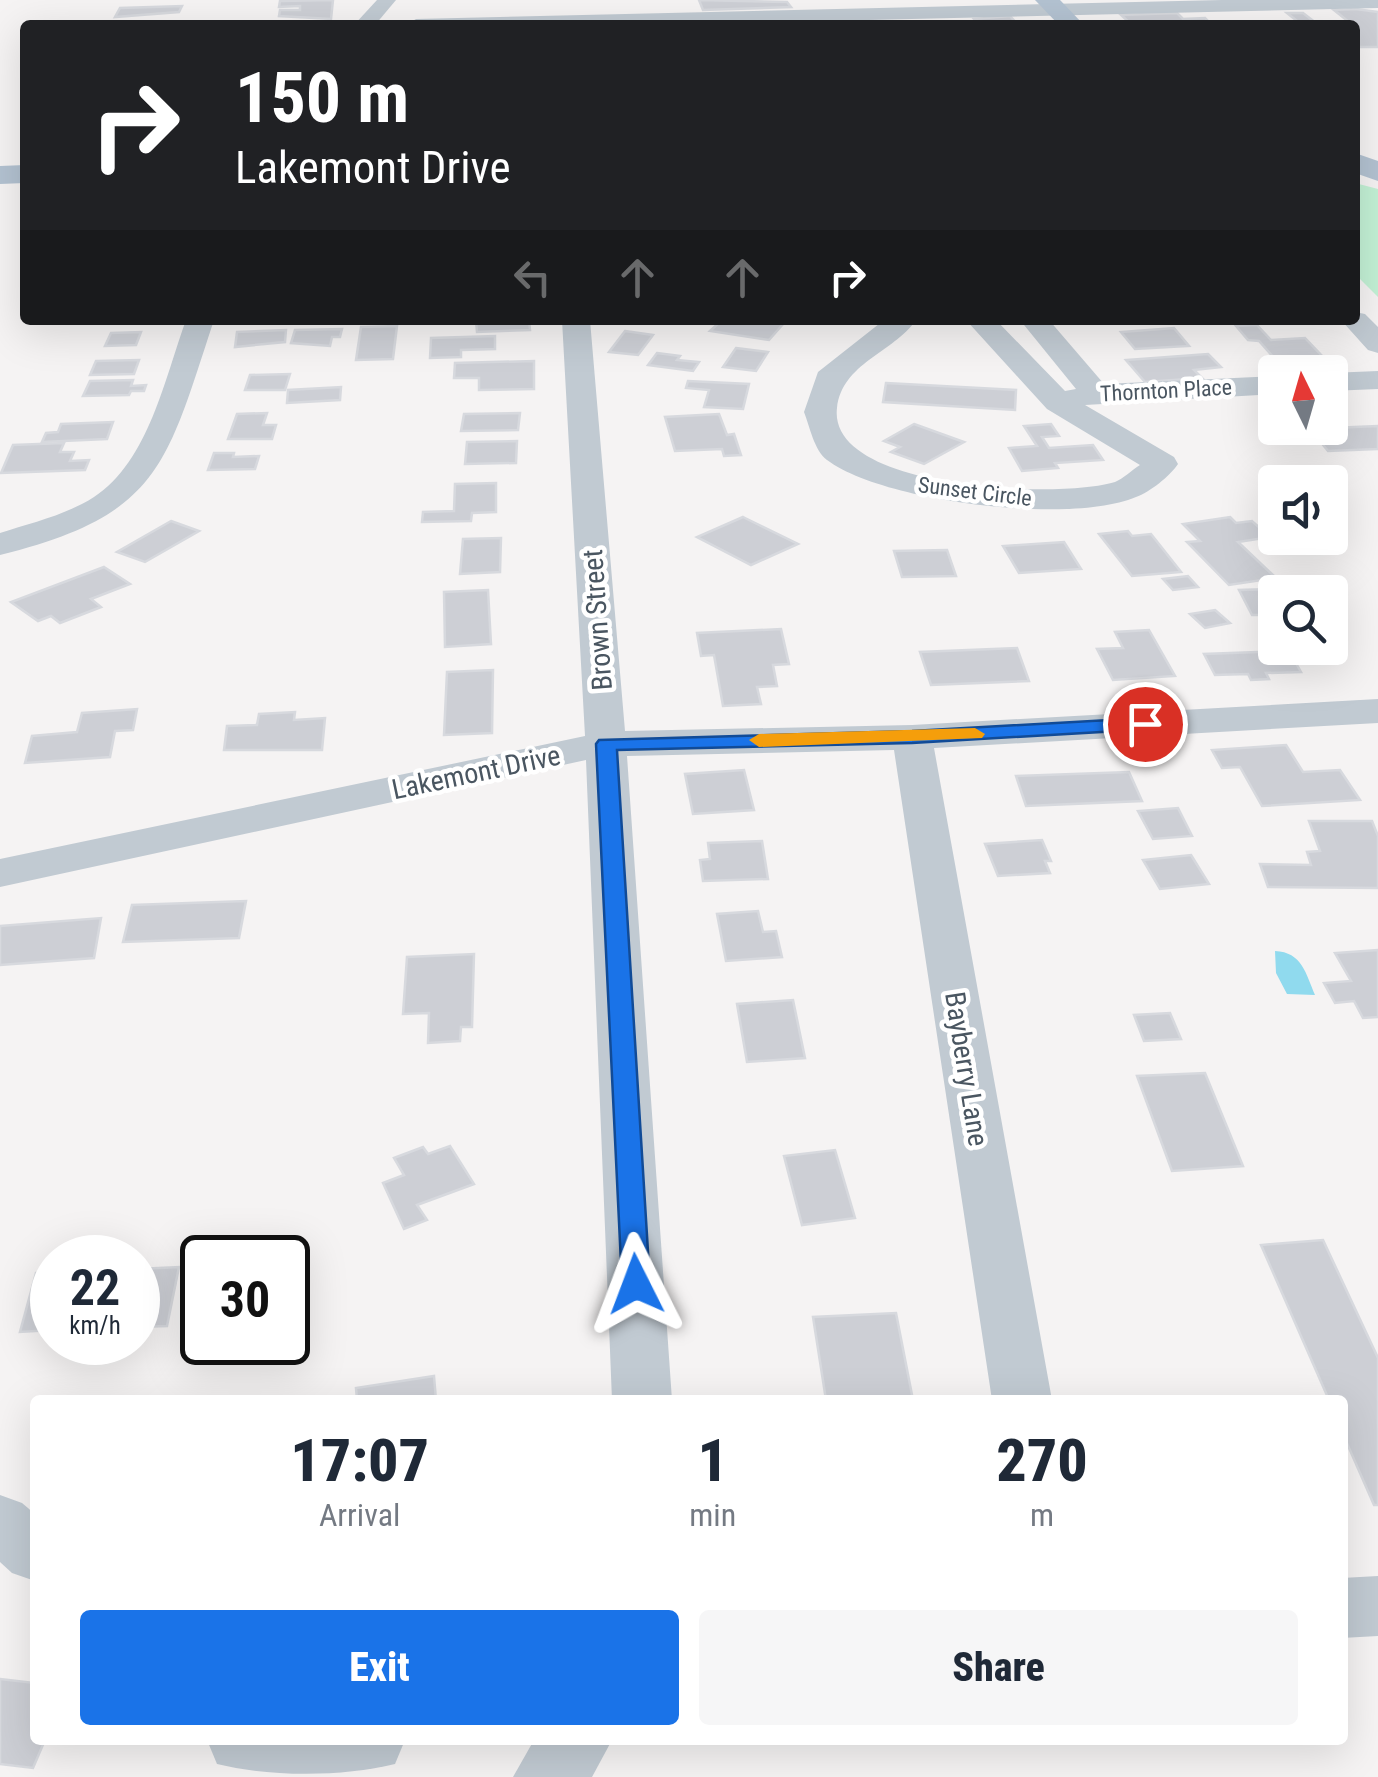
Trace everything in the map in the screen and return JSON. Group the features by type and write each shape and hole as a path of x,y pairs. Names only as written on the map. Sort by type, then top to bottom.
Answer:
{"main road":[{"path":"1360,146 1378,172"}],"street":[{"path":"369,20 387,0"},
{"path":"730,20 1378,2"},
{"path":"0,545 110,502 130,482 160,428 198,325"},
{"name":"Brown Street","path":"576,325 606,744 642,1395"},
{"name":"Sunset Circle","path":"896,325 829,378 820,412 835,450 874,475 919,486 1022,500 1126,490 1162,464 1058,402"},
{"path":"985,325 1058,402"},
{"path":"1038,325 1096,393"},
{"path":"1359,325 1378,344"},
{"path":"1348,381 1378,380"},
{"name":"Thornton Place","path":"1058,402 1096,393 1258,386"},
{"name":"Lakemont Drive","path":"0,873 606,744 912,737 1378,711"},
{"name":"Bayberry Lane","path":"912,737 1021,1395"},
{"path":"0,1523 30,1549"},
{"path":"1348,1608 1378,1606"},
{"path":"267,1745 315,1745"},
{"path":"549,1777 572,1745"}],"green space":[{"path":"1360,184 1378,189 1378,297 1360,279"}],"water":[{"path":"1275,951 1297,960 1315,995 1287,994 1276,973"}],"building":[{"path":"333,0 331,19 279,16 280,10 300,10 300,6 279,7 280,1"},
{"path":"699,0 787,2 791,7 703,10"},
{"path":"182,6 179,12 115,17 120,8"},
{"path":"1334,10 1378,12 1378,47 1360,47 1360,20 1346,20"},
{"path":"1177,13 1183,19 1207,20 1126,20 1121,15"},
{"path":"1287,13 1303,13 1312,20 1296,20"},
{"path":"1010,16 1014,20 975,20"},
{"path":"476,325 530,325 530,330 477,332"},
{"path":"717,325 782,325 769,340 710,331"},
{"path":"1257,325 1271,340 1305,338 1321,355 1272,355 1259,341 1248,340 1236,326"},
{"path":"397,326 393,359 356,360 361,327"},
{"path":"1174,328 1189,346 1135,349 1121,332"},
{"path":"342,329 340,337 332,337 330,346 291,343 295,330"},
{"path":"286,330 285,342 235,347 237,332"},
{"path":"625,331 653,335 638,355 609,352"},
{"path":"141,332 136,345 105,346 111,333"},
{"path":"495,336 495,349 461,350 461,357 430,358 431,338"},
{"path":"736,348 768,352 756,371 723,367"},
{"path":"657,353 699,362 693,371 648,365"},
{"path":"1208,354 1221,367 1194,370 1202,378 1145,382 1126,360"},
{"path":"139,360 134,374 90,375 96,361"},
{"path":"534,361 534,389 479,390 479,378 454,378 455,363"},
{"path":"290,374 285,390 245,390 250,375"},
{"path":"133,380 131,386 146,385 144,391 83,396 90,381"},
{"path":"688,381 749,384 743,409 704,407 709,390 686,388"},
{"path":"886,383 1016,390 1015,410 883,402"},
{"path":"341,387 340,400 287,403 288,390"},
{"path":"267,413 263,425 276,425 272,439 228,439 237,414"},
{"path":"520,413 518,430 461,431 464,414"},
{"path":"719,414 727,435 734,434 741,455 724,456 722,449 675,451 665,417"},
{"path":"113,422 107,439 42,442 46,433 58,432 61,424"},
{"path":"914,424 964,442 924,464 891,452 900,447 884,441"},
{"path":"1051,424 1059,436 1042,437 1049,448 1093,445 1103,460 1055,463 1058,468 1022,471 1009,448 1037,446 1024,426"},
{"path":"1378,426 1378,449 1328,451 1323,445 1348,445 1348,427"},
{"path":"517,441 516,463 465,464 467,442"},
{"path":"64,443 60,452 74,452 70,461 89,460 85,470 1,473 13,445"},
{"path":"214,453 259,456 255,469 208,470"},
{"path":"496,483 496,512 472,513 471,521 422,522 423,512 454,511 455,484"},
{"path":"743,517 798,544 751,565 697,537"},
{"path":"1230,517 1236,523 1252,521 1258,526 1258,539 1238,542 1273,575 1258,575 1258,581 1229,585 1187,542 1200,541 1183,524"},
{"path":"171,521 199,531 145,562 117,552"},
{"path":"1128,531 1132,536 1151,534 1181,572 1132,576 1099,534"},
{"path":"501,538 500,572 460,574 463,539"},
{"path":"1064,542 1081,569 1019,573 1003,546"},
{"path":"947,550 956,576 902,577 894,551"},
{"path":"104,567 130,584 91,599 101,607 60,623 51,616 38,621 11,602"},
{"path":"1188,576 1198,587 1173,590 1163,579"},
{"path":"1258,589 1258,615 1252,615 1239,590"},
{"path":"488,590 491,644 445,647 444,592"},
{"path":"1215,610 1230,623 1205,628 1190,614"},
{"path":"781,629 789,664 773,665 777,686 757,687 761,704 723,706 714,655 701,656 697,633"},
{"path":"1149,630 1175,676 1113,680 1097,649 1123,648 1115,632"},
{"path":"1017,648 1029,681 931,685 920,652"},
{"path":"1258,652 1258,665 1297,665 1301,672 1266,673 1269,679 1251,680 1248,674 1215,675 1204,654"},
{"path":"493,670 492,733 444,735 447,672"},
{"path":"137,709 133,730 115,731 110,757 25,763 32,736 77,732 82,713"},
{"path":"295,712 294,720 325,718 322,750 224,750 227,726 257,725 259,714"},
{"path":"1286,745 1303,772 1340,770 1360,800 1262,806 1240,767 1222,768 1212,750"},
{"path":"744,770 754,810 693,814 685,774"},
{"path":"1129,772 1142,801 1026,806 1016,776"},
{"path":"1178,808 1192,836 1153,839 1138,811"},
{"path":"1309,821 1372,821 1378,836 1378,888 1268,887 1260,864 1311,865 1307,852 1320,851"},
{"path":"1042,840 1051,861 1045,861 1050,873 998,876 985,844"},
{"path":"762,841 768,879 703,881 700,860 710,859 708,843"},
{"path":"1191,855 1209,884 1160,889 1143,860"},
{"path":"246,901 239,938 123,942 132,905"},
{"path":"758,911 763,932 776,931 782,957 726,961 717,914"},
{"path":"101,918 94,958 0,965 0,926"},
{"path":"1378,950 1378,1017 1363,1018 1354,1001 1335,1003 1324,983 1351,981 1335,953"},
{"path":"474,954 472,1027 461,1027 460,1041 428,1043 429,1013 403,1014 407,957"},
{"path":"793,1000 805,1058 747,1062 737,1004"},
{"path":"1170,1013 1181,1039 1144,1041 1134,1015"},
{"path":"1205,1073 1243,1166 1172,1171 1137,1076"},
{"path":"450,1146 474,1184 417,1205 427,1220 404,1229 383,1183 404,1175 394,1158 423,1147 428,1154"},
{"path":"835,1150 855,1218 802,1225 784,1156"},
{"path":"1323,1240 1378,1358 1378,1505 1374,1505 1348,1446 1348,1395 1327,1395 1261,1245"},
{"path":"179,1267 167,1326 160,1326 160,1268"},
{"path":"30,1295 30,1331 20,1332"},
{"path":"896,1313 912,1395 825,1395 813,1317"},
{"path":"434,1376 436,1395 357,1395 356,1388"},
{"path":"0,1679 30,1682 30,1745 43,1745 33,1768 0,1764"}],"slow traffic":[{"path":"759,740 975,734"}],"route":[{"path":"636,1284 606,744 912,737 1145,724"}]}
